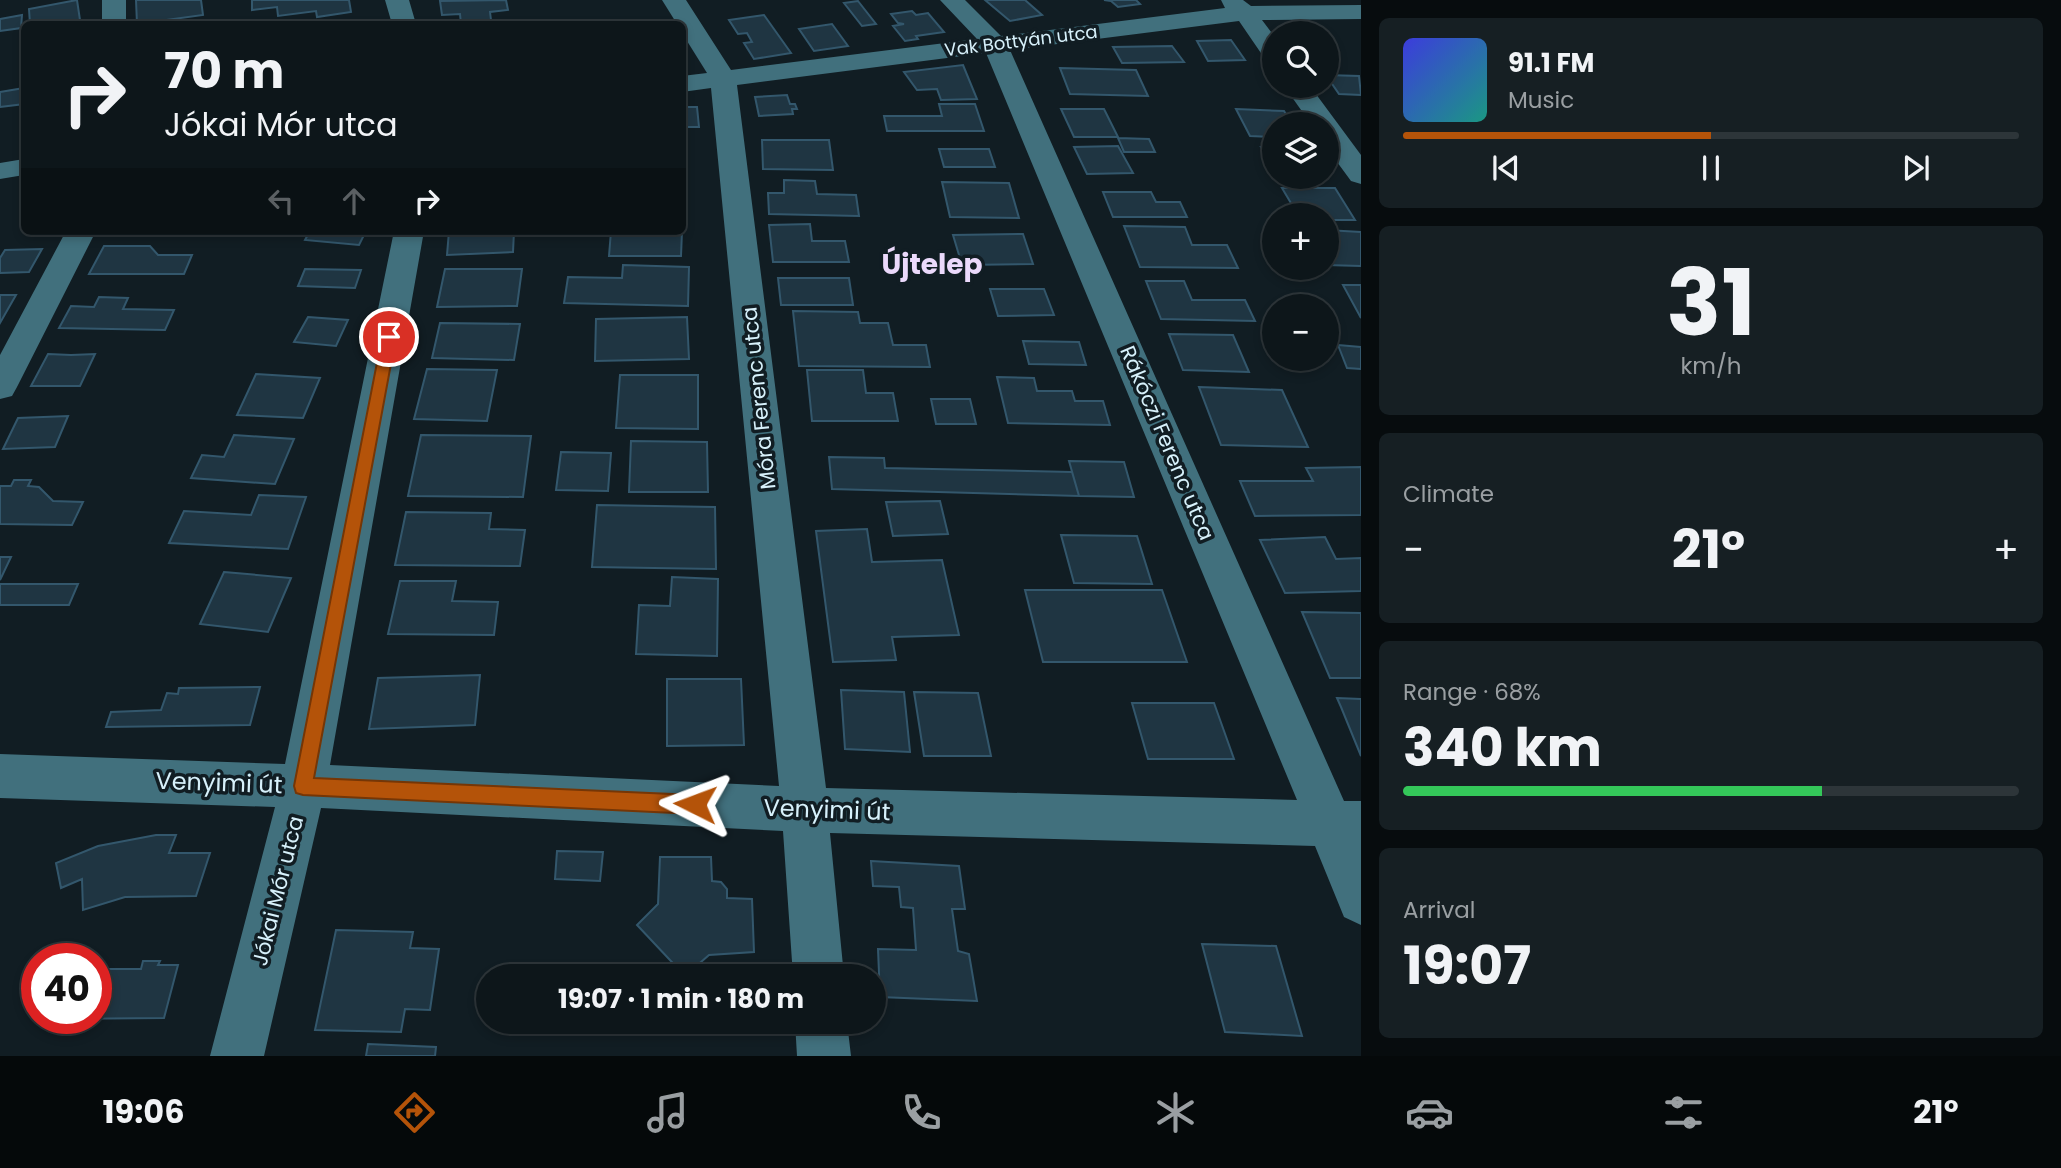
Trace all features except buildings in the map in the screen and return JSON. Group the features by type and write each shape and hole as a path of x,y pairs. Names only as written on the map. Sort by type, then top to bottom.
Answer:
{"street":[{"path":"114,0 114,21"},
{"path":"397,0 403,21"},
{"name":"Móra Ferenc utca","path":"674,0 723,78 805,810 817,964"},
{"name":"Rákóczi Ferenc utca","path":"952,0 995,44 1346,823 1361,900"},
{"path":"1236,7 1262,39"},
{"name":"Vak Bottyán utca","path":"686,83 995,44 1236,7 1361,12"},
{"path":"1339,145 1361,175"},
{"path":"0,170 21,167"},
{"path":"0,387 79,235"},
{"name":"Jókai Mór utca","path":"237,1056 303,786 408,235"},
{"name":"Venyimi út","path":"0,776 303,786 805,810 1346,823"},
{"path":"822,1034 824,1056"}],"district":[{"name":"Újtelep","path":"932,264"}],"route":[{"path":"389,337 303,786 695,804"}]}
